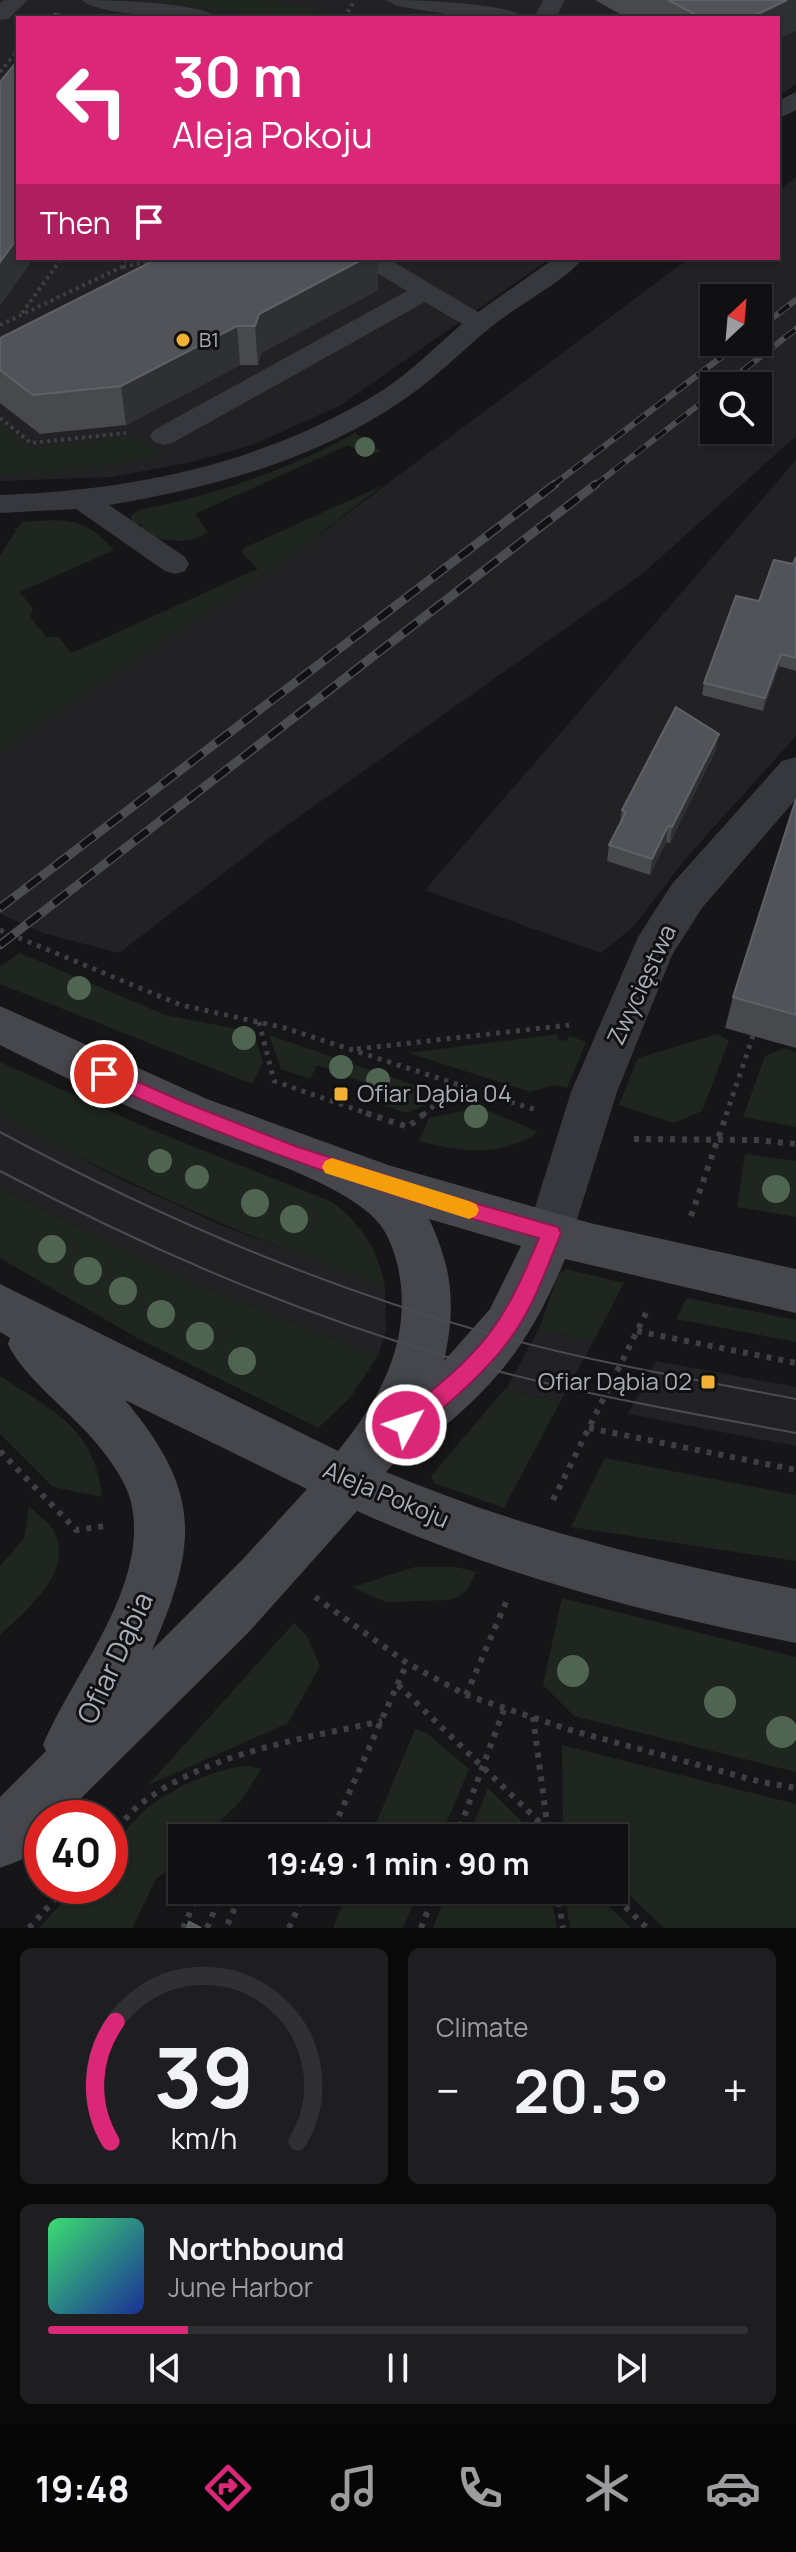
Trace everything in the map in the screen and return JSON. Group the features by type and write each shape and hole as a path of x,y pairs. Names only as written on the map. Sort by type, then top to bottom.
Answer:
{"main road":[{"path":"0,1024 179,1109 336,1168 551,1233 729,1278 796,1291"},
{"name":"Ofiar Dąbia","path":"336,1168 376,1192 400,1214 416,1242 427,1276 429,1316 422,1349 402,1401 358,1469"},
{"name":"Ofiar Dąbia","path":"15,1823 233,1611 358,1469 457,1382 489,1349 525,1293 551,1233"},
{"name":"Aleja Pokoju","path":"0,1307 91,1356 358,1469 449,1523 528,1551 633,1580 796,1616"},
{"name":"Ofiar Dąbia","path":"0,1317 82,1388 127,1443 159,1504 160,1527 149,1590 126,1648 88,1722 15,1823"}],"street":[{"name":"Zwycięstwa","path":"551,1233 594,1092 653,949 687,896 796,772"}],"lane":[{"path":"0,14 17,0"},
{"path":"93,0 193,16"},
{"path":"397,0 500,16"},
{"path":"372,260 479,323"},
{"path":"0,504 126,494 205,477 269,458 321,436 395,393 479,323 568,260"},
{"path":"164,436 424,292"},
{"path":"329,317 351,333"},
{"path":"81,499 175,564"}],"path":[{"path":"0,72 16,52"},
{"path":"21,314 61,260"},
{"path":"122,267 126,260"},
{"path":"0,325 122,267 153,260"},
{"path":"69,292 81,301"},
{"path":"0,418 31,443 126,433"},
{"path":"0,930 181,1005 259,1022 539,1110"},
{"path":"259,1022 274,1081 408,1127 458,1084"},
{"path":"352,1050 584,1024"},
{"path":"692,1213 753,1036"},
{"path":"619,1137 668,1142 768,1139 796,1144"},
{"path":"549,1508 651,1304"},
{"path":"637,1331 796,1363"},
{"path":"589,1428 796,1470"},
{"path":"0,1451 76,1530 104,1526"},
{"path":"466,1695 509,1596"},
{"path":"320,1600 407,1663 466,1695 761,1782 796,1788"},
{"path":"335,1824 407,1663"},
{"path":"398,1685 538,1824"},
{"path":"461,1824 505,1707"},
{"path":"533,1717 547,1824"},
{"path":"128,1818 142,1803 180,1781 245,1754 382,1721"},
{"path":"207,1928 221,1895 237,1903 226,1928"},
{"path":"29,1928 51,1904"},
{"path":"183,1928 194,1904"},
{"path":"289,1928 300,1904"},
{"path":"421,1928 430,1904"},
{"path":"559,1904 563,1928"},
{"path":"622,1904 647,1928"}],"shaded area":[{"path":"0,0 796,0 796,84 780,96 780,16 16,16 16,260 548,260 341,405 255,444 192,462 112,477 0,481"},
{"path":"150,0 263,0 321,9 316,16 252,16"},
{"path":"796,177 796,436 641,575 276,833 119,953 43,933 0,914 0,752 300,549 686,260 780,260 780,189"},
{"path":"0,423 32,448 134,435 162,456 87,470 0,476"},
{"path":"355,433 381,451 369,456 348,445 195,514 208,532 202,536 178,541 161,539 145,536 141,524 131,526 131,516 138,510 250,480 303,459"},
{"path":"796,460 796,736 687,857 634,926 601,953 425,890"},
{"path":"383,485 300,549 0,752 0,555 16,531 13,528 17,529 22,522 72,522 93,531 114,550 20,592 33,609 30,616 46,637 58,637 72,653 257,569 242,552 244,548"},
{"path":"20,953 165,1015 253,1032 263,1062 252,1084 0,984 0,966"},
{"path":"558,1034 557,1039 567,1041 569,1036 586,1042 567,1088 554,1085 530,1092 409,1053"},
{"path":"718,1034 729,1041 702,1111 674,1123 619,1105 638,1058"},
{"path":"269,1035 414,1085 426,1105 406,1113 381,1104 387,1091 317,1065 310,1079 281,1069"},
{"path":"784,1048 796,1052 796,1127 743,1117 765,1056"},
{"path":"0,1062 150,1129 330,1201 351,1218 367,1238 379,1262 385,1288 196,1212 105,1170 0,1115"},
{"path":"480,1107 538,1132 495,1149 465,1150 419,1141 429,1118"},
{"path":"0,1115 116,1177 216,1223 385,1288 386,1331 378,1356 162,1270 0,1188"},
{"path":"745,1154 796,1161 796,1217 737,1207"},
{"path":"0,1188 162,1270 378,1356 350,1398 318,1428 137,1338 0,1258"},
{"path":"566,1269 624,1283 593,1342 539,1329 558,1275"},
{"path":"687,1298 796,1320 796,1342 676,1319"},
{"path":"539,1329 593,1342 560,1402 506,1389"},
{"path":"656,1361 796,1387 796,1446 628,1414"},
{"path":"0,1376 54,1411 81,1438 91,1454 102,1497 53,1487 0,1434"},
{"path":"505,1389 560,1402 504,1508 434,1483 431,1476"},
{"path":"605,1458 796,1495 796,1561 571,1527"},
{"path":"29,1506 52,1528 59,1544 59,1559 46,1588 0,1636 0,1566 24,1538"},
{"path":"415,1567 456,1567 476,1572 467,1590 449,1600 386,1602 352,1587"},
{"path":"562,1598 796,1657 796,1772 574,1716 543,1685"},
{"path":"294,1623 307,1636 320,1666 288,1723 148,1785"},
{"path":"415,1729 428,1734 469,1769 446,1824 376,1824"},
{"path":"562,1745 796,1804 796,1928 664,1928 628,1894 628,1824 563,1824"},
{"path":"248,1766 261,1769 242,1800 217,1824 168,1824 168,1870 156,1879 132,1928 39,1928 61,1904 128,1904 128,1828 166,1795 193,1781"},
{"path":"488,1788 524,1824 474,1824"},
{"path":"342,1904 413,1904 403,1928 333,1928"},
{"path":"442,1904 553,1904 557,1928 433,1928"},
{"path":"566,1904 606,1904 631,1928 570,1928"}],"building":[{"path":"668,0 787,0 754,16 698,16"},
{"path":"16,62 16,240 0,262 0,82"},
{"path":"155,260 361,260 259,314 255,326 237,326 121,386 33,395 0,370 0,338"},
{"path":"796,557 796,658 781,654 765,698 704,683 736,596 759,601 774,560 793,564"},
{"path":"676,707 719,734 672,827 668,826 652,859 609,845 626,812 622,810"},
{"path":"796,799 796,1015 733,997"},
{"path":"189,1922 201,1928 187,1928"}],"tram line":[{"path":"0,1132 178,1220 361,1293 487,1333 564,1353 796,1399"},
{"path":"0,1171 163,1251 275,1298 389,1339 490,1369 577,1390 796,1433"}],"railway":[{"path":"772,318 796,300"},
{"path":"741,372 796,329"},
{"path":"552,486 723,356"},
{"path":"594,486 700,404"},
{"path":"0,908 555,484"},
{"path":"0,945 596,484"}],"slow traffic":[{"path":"332,1167 469,1210"}],"place":[{"name":"B1","path":"183,340"},
{"name":"Ofiar Dąbia 04","path":"341,1094"},
{"name":"Ofiar Dąbia 02","path":"708,1382"}],"route":[{"path":"104,1074 179,1109 291,1153 436,1201 551,1233 525,1293 500,1336 457,1382 406,1425"}]}
